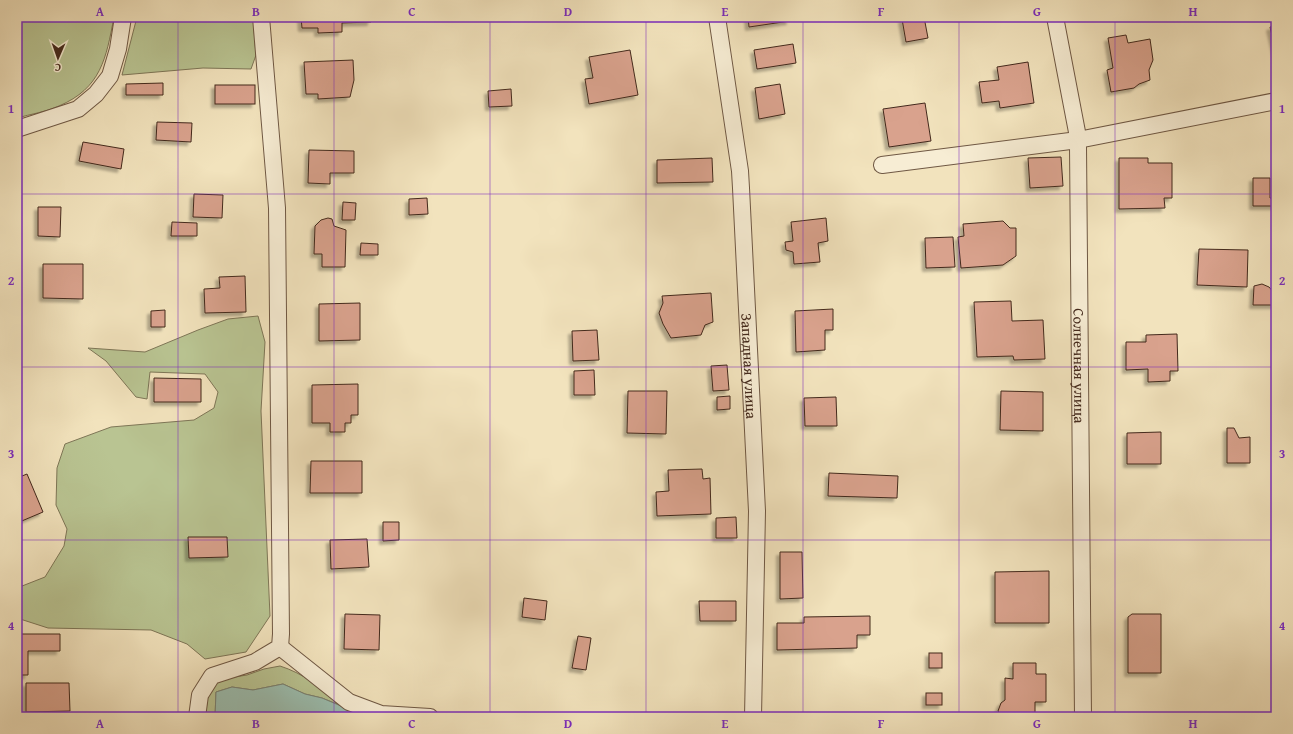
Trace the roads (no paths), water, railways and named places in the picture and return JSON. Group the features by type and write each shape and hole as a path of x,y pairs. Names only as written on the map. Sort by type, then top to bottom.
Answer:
{"street":[{"path":"17,128 78,109 96,94 110,76 118,49 123,17"},
{"path":"261,17 278,208 282,583 280,647"},
{"name":"Западная улица","path":"717,17 740,171 741,188 757,511 753,717"},
{"name":"Солнечная улица","path":"1055,17 1078,140 1084,717"},
{"path":"882,165 1078,140 1276,100"},
{"path":"197,717 200,695 212,676 255,662 280,647"},
{"path":"280,647 349,702 381,714 430,717"}]}
